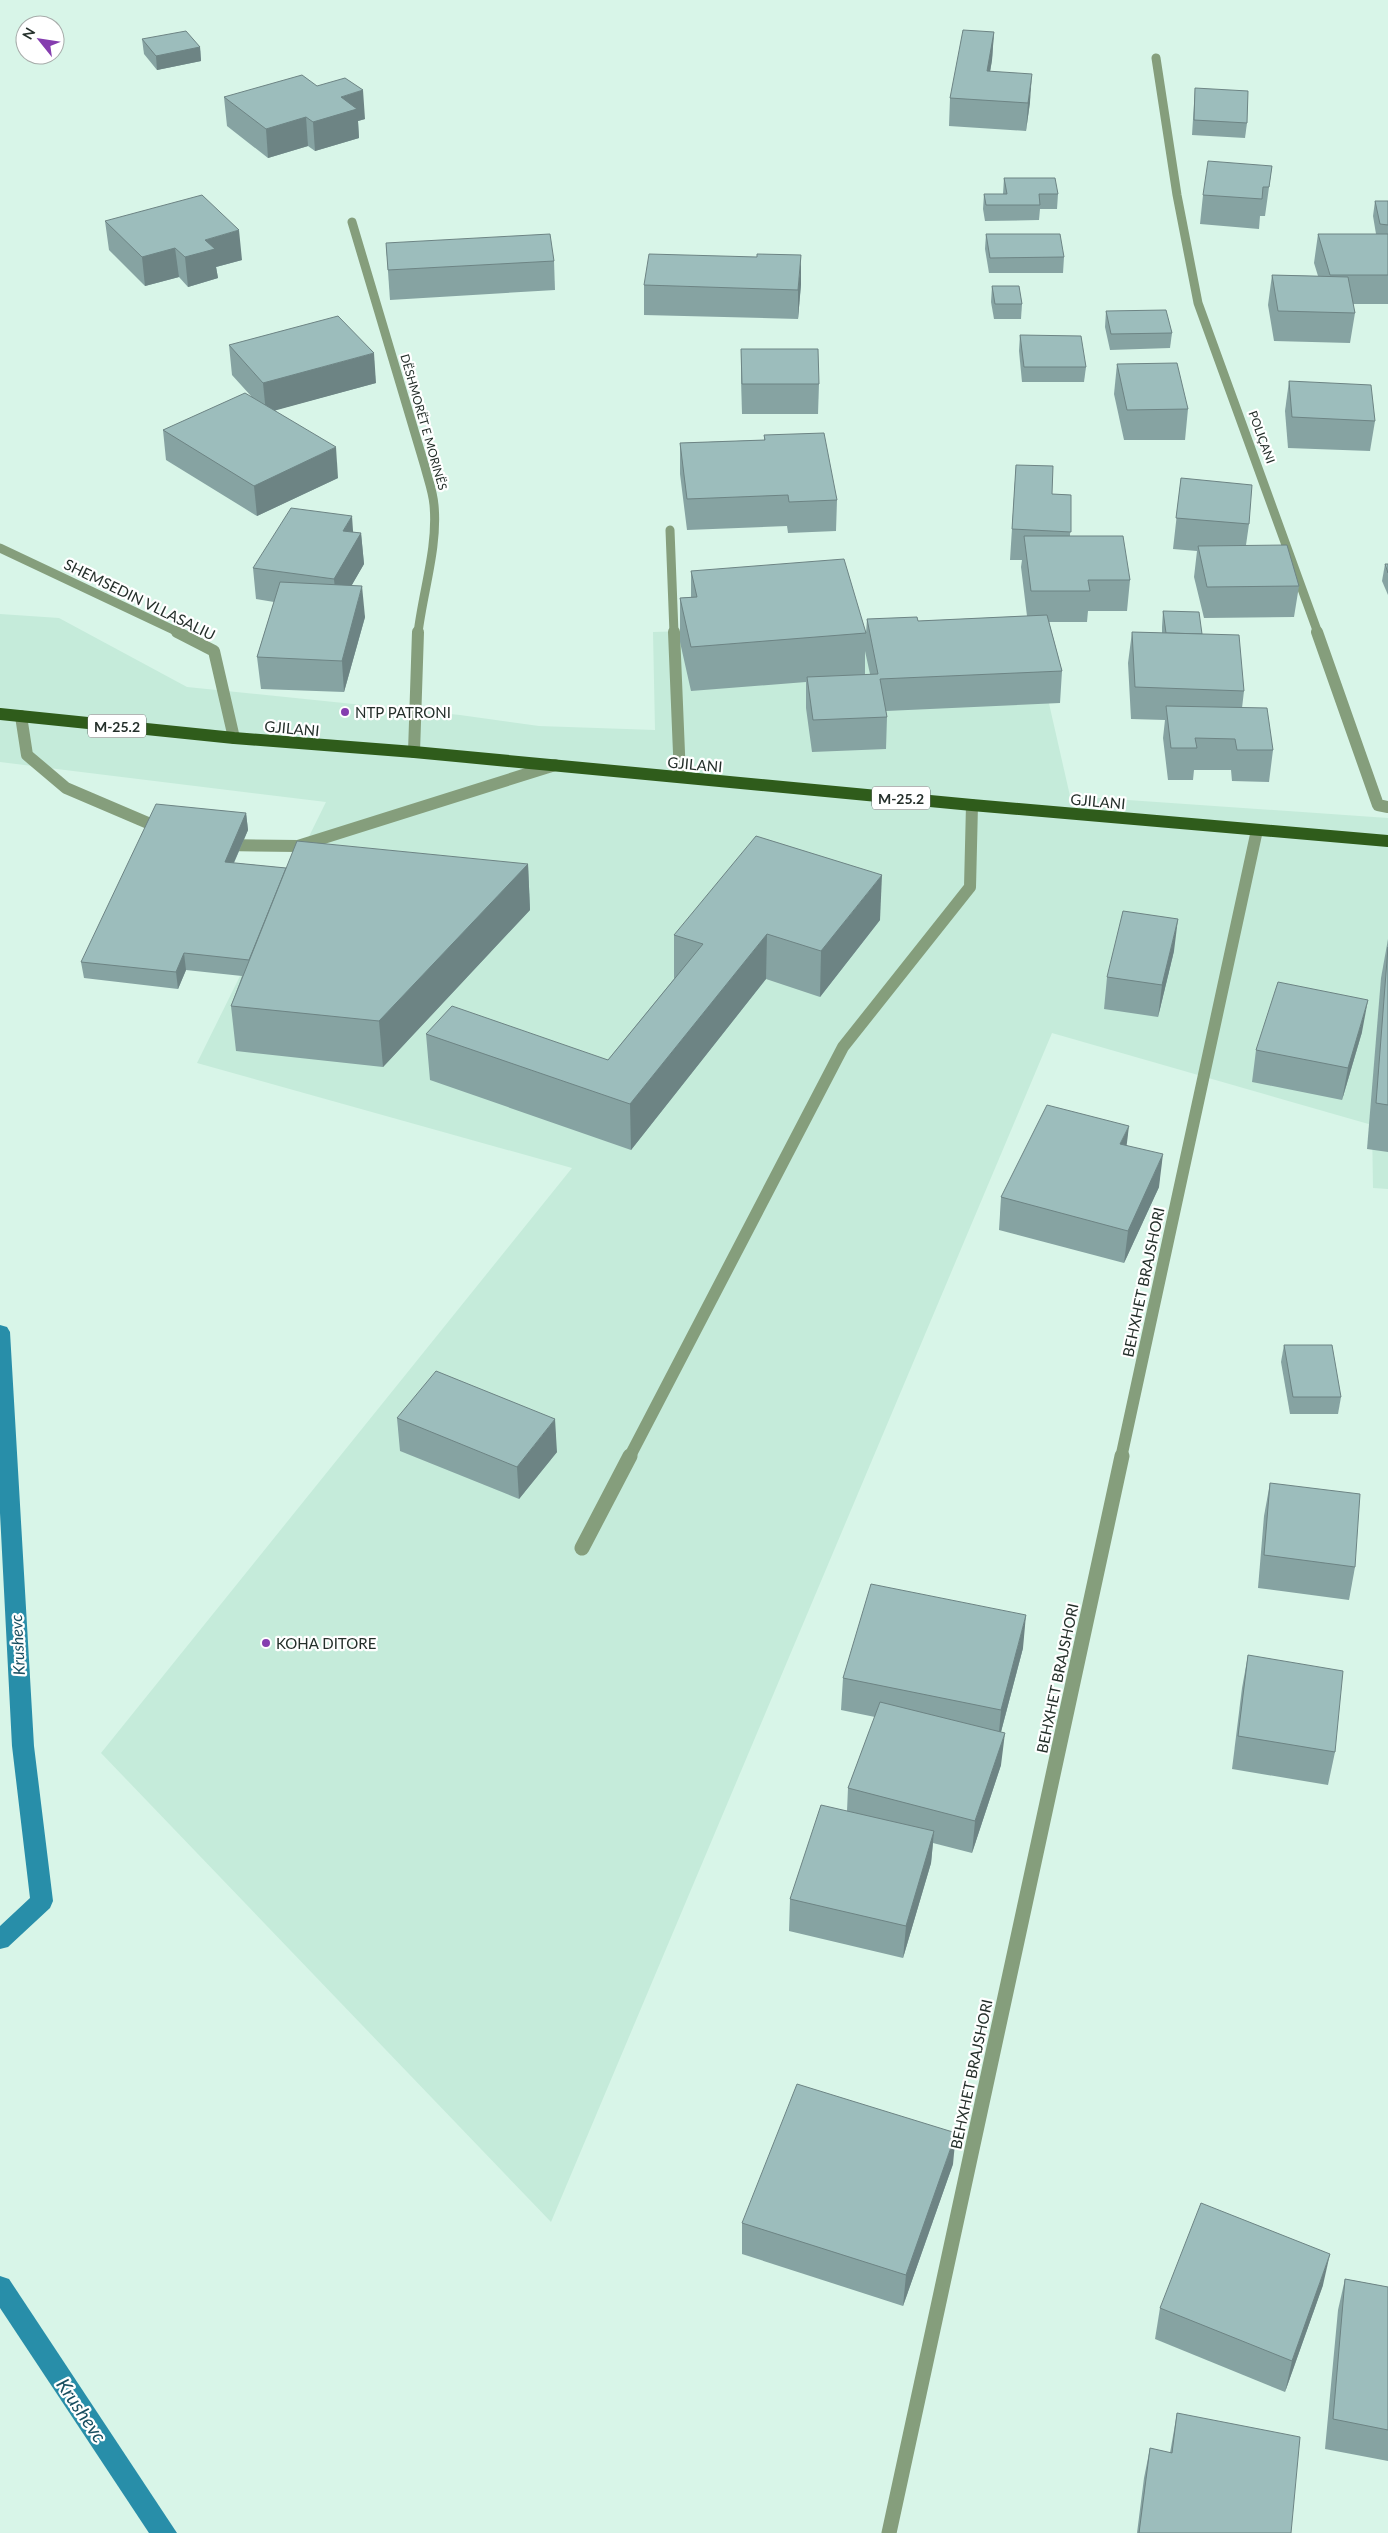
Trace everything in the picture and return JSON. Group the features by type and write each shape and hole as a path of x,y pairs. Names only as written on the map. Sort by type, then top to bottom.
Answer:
{"main road":[{"name":"GJILANI","path":"0,714 234,738 414,752 972,805 1388,840"}],"street":[{"name":"POLIÇANI","path":"1156,58 1177,195 1198,303 1282,530 1378,806 1388,807"},
{"name":"DËSHMORËT E MORINËS","path":"352,222 425,467 434,505 433,542 422,598 416,652 414,752"},
{"path":"670,530 680,777"},
{"name":"SHEMSEDIN VLLASALIU","path":"0,548 169,627 214,651 234,738"},
{"path":"21,716 27,755 66,788 173,832"},
{"path":"210,841 229,846 298,846 555,765"},
{"path":"582,1548 843,1046 970,887 972,805"},
{"name":"BEHXHET BRAJSHORI","path":"889,2533 1258,830"}],"shaded area":[{"path":"0,614 59,618 187,687 460,715 539,726 655,730 653,632 822,627 1038,655 1070,796 1388,818 1388,1189 1373,1188 1372,1125 1052,1033 551,2222 101,1753 572,1168 197,1063 326,802 0,762"}],"building":[{"path":"963,30 994,32 987,71 1032,74 1028,103 950,98"},
{"path":"186,31 200,47 156,56 142,39"},
{"path":"302,75 317,86 345,78 363,90 341,97 357,109 313,122 306,117 266,129 224,97"},
{"path":"1195,88 1248,91 1247,123 1194,120"},
{"path":"1208,161 1272,166 1269,187 1263,187 1262,199 1203,195"},
{"path":"1004,178 1055,178 1058,194 1039,194 1040,205 986,205 984,194 1007,194"},
{"path":"202,195 239,230 205,240 215,249 185,257 175,248 142,257 105,221"},
{"path":"1375,201 1388,201 1388,225 1380,224"},
{"path":"550,234 554,261 388,270 386,243"},
{"path":"986,234 1060,234 1064,257 990,258"},
{"path":"1318,234 1388,234 1388,275 1330,275"},
{"path":"649,254 757,257 757,254 801,255 798,290 644,285"},
{"path":"1272,275 1348,277 1355,313 1278,311"},
{"path":"992,286 1019,286 1022,304 995,304"},
{"path":"1166,310 1172,333 1111,334 1106,311"},
{"path":"338,316 374,353 263,383 229,345"},
{"path":"1020,335 1081,336 1086,367 1024,367"},
{"path":"741,349 818,349 819,384 742,384"},
{"path":"1177,363 1188,409 1127,410 1117,364"},
{"path":"1289,381 1371,385 1375,421 1292,417"},
{"path":"245,393 336,447 254,486 163,430"},
{"path":"824,433 837,500 789,502 788,495 687,499 680,443 765,440 764,435"},
{"path":"1016,465 1053,466 1052,494 1071,495 1071,532 1012,529"},
{"path":"1181,478 1252,485 1249,524 1176,518"},
{"path":"291,508 352,516 343,531 361,533 334,579 253,568"},
{"path":"1024,536 1123,536 1130,580 1088,580 1090,591 1031,591"},
{"path":"1287,545 1299,586 1207,587 1198,546"},
{"path":"844,559 866,633 691,647 680,598 697,597 691,571"},
{"path":"280,582 362,586 342,661 257,657"},
{"path":"1163,611 1199,612 1202,634 1166,633"},
{"path":"1047,615 1062,671 880,679 887,717 813,720 807,677 878,674 867,619 917,617 918,621"},
{"path":"1132,632 1239,635 1244,691 1135,687"},
{"path":"1166,706 1267,708 1273,750 1237,750 1235,739 1195,738 1197,748 1171,748"},
{"path":"156,804 246,813 225,862 286,868 249,960 184,953 176,972 81,962"},
{"path":"756,836 882,875 821,951 767,934 630,1104 426,1034 452,1006 608,1060 703,944 674,935"},
{"path":"297,841 528,864 379,1021 231,1006"},
{"path":"1123,911 1178,919 1162,985 1107,977"},
{"path":"1388,947 1388,1105 1376,1103"},
{"path":"1278,982 1368,1000 1348,1068 1256,1050"},
{"path":"1047,1105 1129,1126 1120,1144 1163,1154 1128,1231 1001,1197"},
{"path":"1284,1345 1332,1345 1341,1397 1293,1397"},
{"path":"436,1371 555,1419 517,1467 397,1418"},
{"path":"1270,1483 1360,1494 1355,1567 1264,1555"},
{"path":"871,1584 1026,1615 1001,1710 843,1678"},
{"path":"1248,1655 1343,1671 1335,1752 1238,1736"},
{"path":"880,1702 1005,1733 975,1821 848,1788"},
{"path":"821,1805 934,1831 906,1926 790,1899"},
{"path":"797,2084 956,2133 906,2275 742,2223"},
{"path":"1201,2203 1330,2254 1292,2361 1160,2308"},
{"path":"1345,2279 1388,2287 1388,2430 1333,2419"},
{"path":"1177,2413 1300,2437 1291,2533 1139,2533 1150,2448 1172,2453"}],"waterway":[{"name":"Krushevc","path":"0,1332 23,1746 42,1901 0,1940"},
{"name":"Krushevc","path":"0,2287 164,2533"}],"place":[{"name":"NTP PATRONI","path":"345,712"},
{"name":"KOHA DITORE","path":"266,1643"}]}
